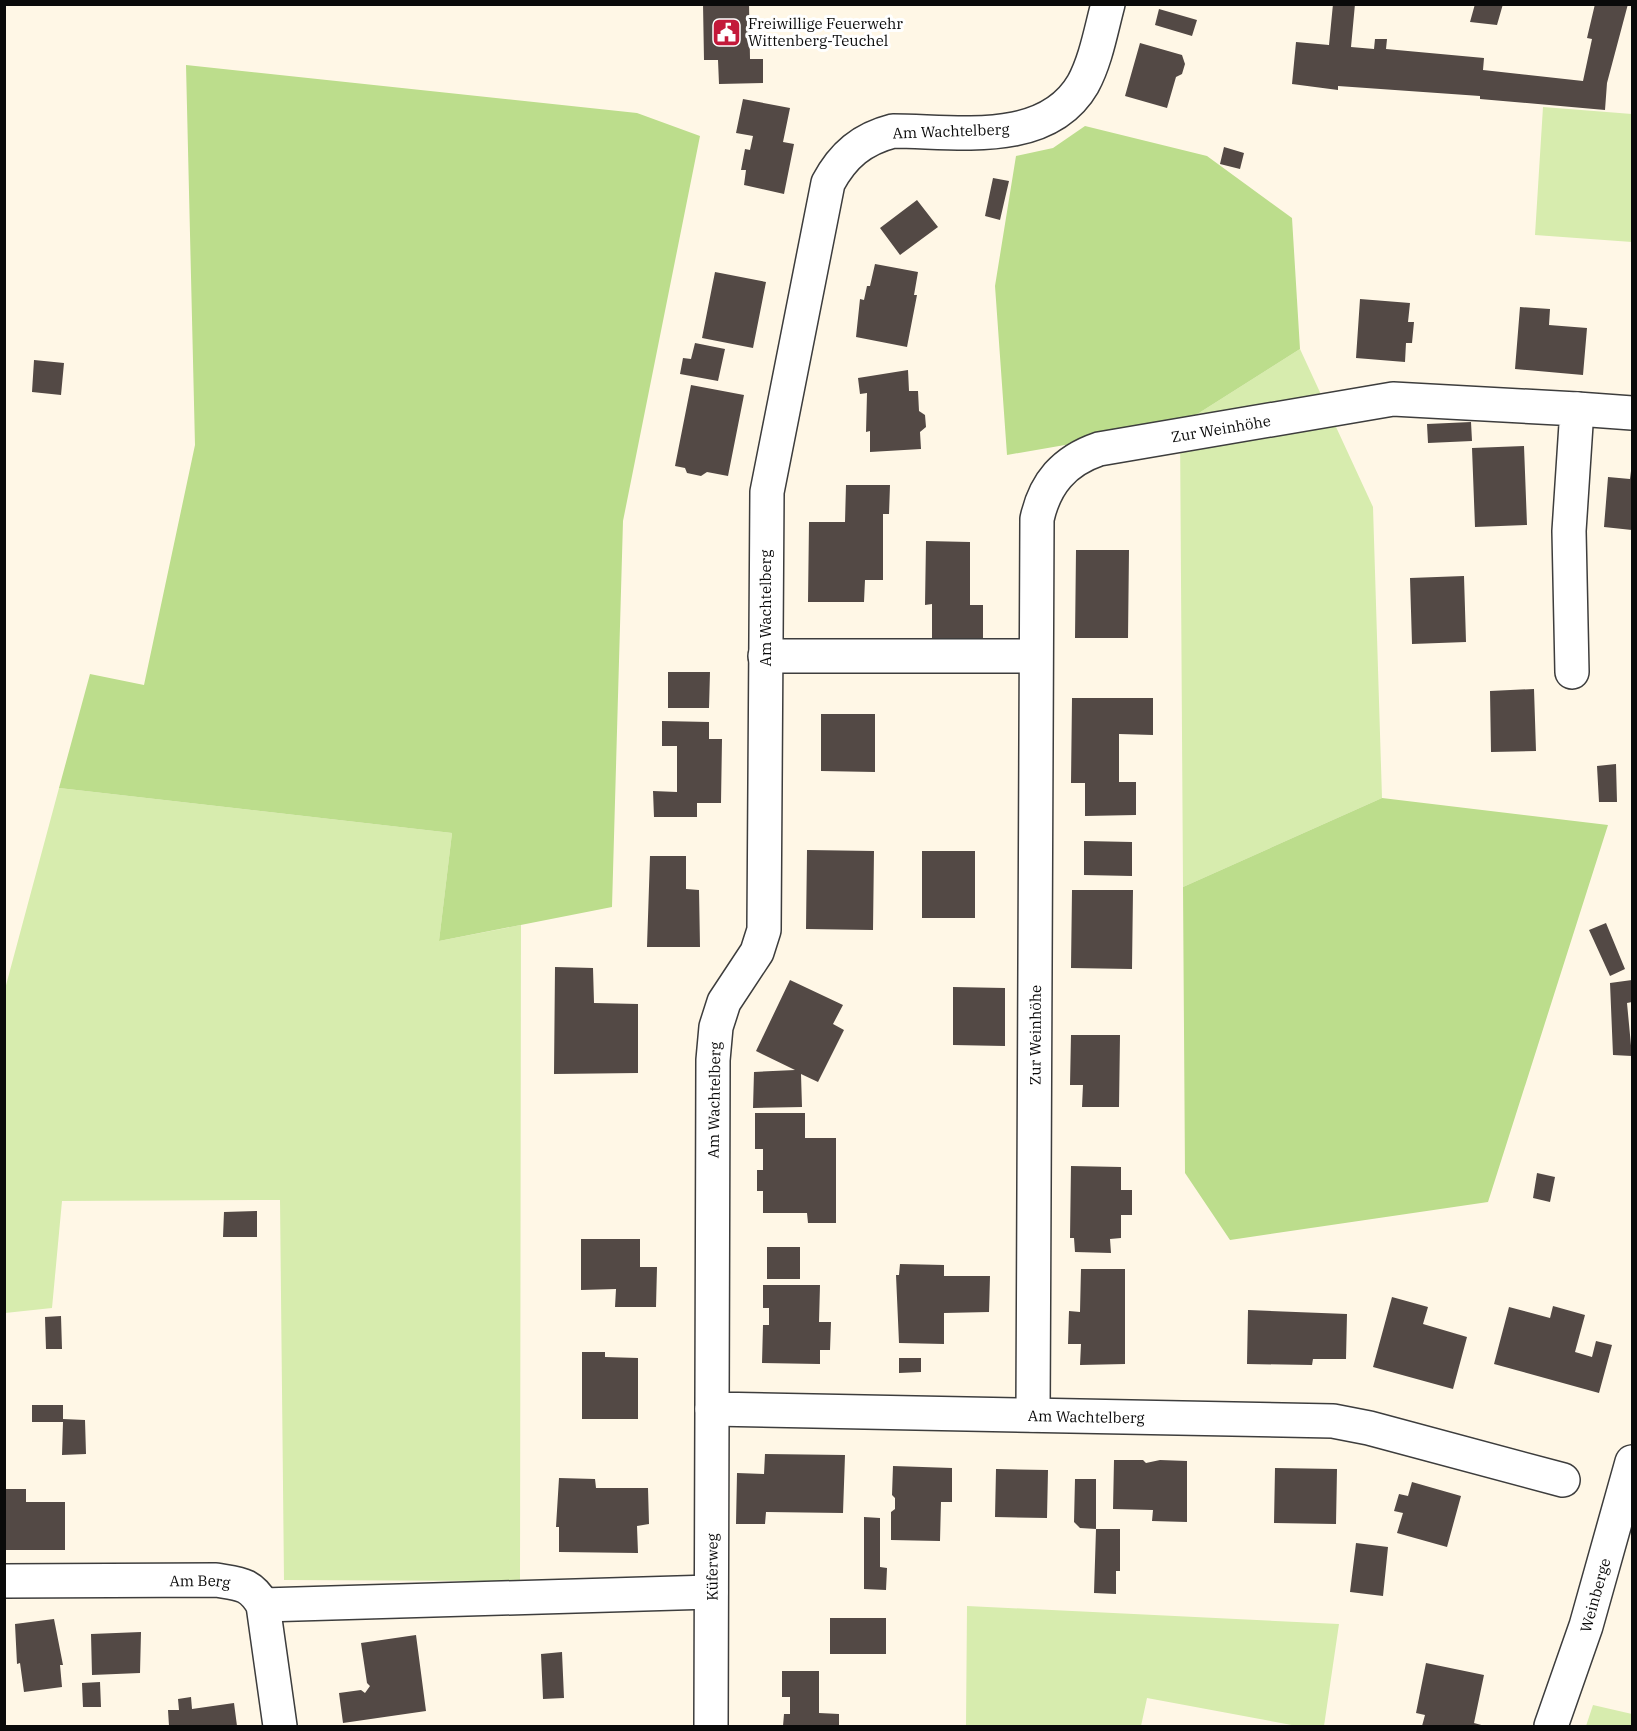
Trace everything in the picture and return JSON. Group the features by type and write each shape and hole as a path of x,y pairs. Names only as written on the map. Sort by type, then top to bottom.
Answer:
{"street":[{"name":"Am Wachtelberg","path":"1108,4 1084,82 1071,101 1055,115 1032,125 1010,130 893,131 876,136 847,154 828,183 767,492 764,930 757,952 724,1002 716,1027 713,1060 712,1409 1333,1421 1369,1428 1563,1480"},
{"name":"Zur Weinhöhe","path":"1033,1415 1037,519 1040,504 1056,476 1068,464 1083,455 1110,447 1393,399 1632,413"},
{"path":"1572,672 1569,531 1577,409"},
{"path":"765,656 1035,656"},
{"name":"Küferweg","path":"711,1726 712,1409"},
{"name":"Weinberge","path":"1551,1726 1586,1626 1632,1462"},
{"name":"Am Berg","path":"4,1581 216,1580 239,1583 254,1589 263,1605"},
{"path":"280,1726 263,1605 711,1592"}],"green space":[{"path":"186,65 637,113 700,136 623,521 612,907 439,941 452,833 59,788 90,674 144,685 195,445"},
{"path":"1543,107 1632,114 1632,242 1535,235"},
{"path":"1085,126 1207,156 1292,218 1300,349 1180,425 1007,455 995,286 1016,156 1053,148"},
{"path":"1300,349 1373,507 1382,798 1183,887 1180,425"},
{"path":"59,788 452,833 439,941 521,925 520,1581 284,1580 280,1200 62,1201 52,1308 5,1313 5,989"},
{"path":"1382,798 1608,825 1488,1202 1230,1240 1185,1173 1183,887"},
{"path":"967,1606 1339,1624 1324,1726 1297,1726 1147,1698 1141,1726 966,1726"},
{"path":"1593,1705 1632,1714 1632,1726 1586,1726"}],"building":[{"name":"Freiwillige Feuerwehr Wittenberg-Teuchel","path":"703,4 749,4 750,59 763,59 763,83 719,84 718,60 704,60"},
{"path":"1333,4 1355,4 1351,47 1374,49 1375,39 1387,39 1386,49 1484,58 1483,70 1583,81 1592,39 1587,38 1595,4 1628,4 1607,83 1605,110 1480,99 1480,96 1338,86 1338,90 1292,84 1296,42 1329,45"},
{"path":"1475,4 1503,4 1497,25 1470,22"},
{"path":"1159,9 1197,20 1192,36 1155,25"},
{"path":"1140,43 1182,55 1185,64 1182,74 1176,77 1167,108 1125,96"},
{"path":"743,99 790,108 783,142 794,144 784,194 744,185 746,170 741,170 745,149 750,150 753,136 736,133"},
{"path":"1224,147 1244,153 1240,169 1220,164"},
{"path":"993,178 1009,181 1000,220 985,216"},
{"path":"917,200 938,227 900,255 880,228"},
{"path":"875,264 918,272 914,295 917,295 907,347 856,337 860,299 864,300 867,286 870,286"},
{"path":"715,272 766,282 753,348 702,338"},
{"path":"1360,299 1410,303 1408,322 1414,322 1412,343 1406,343 1405,362 1356,358"},
{"path":"1520,307 1550,309 1549,325 1587,328 1583,375 1515,369"},
{"path":"695,343 725,349 718,381 680,374 683,358 691,359"},
{"path":"34,360 64,363 61,395 32,392"},
{"path":"908,370 909,391 918,391 919,411 925,415 926,427 920,432 921,449 870,452 870,431 866,432 867,393 860,394 858,378"},
{"path":"691,385 744,395 728,476 707,472 701,476 687,473 685,468 675,466"},
{"path":"1471,422 1472,441 1428,443 1427,424"},
{"path":"1524,446 1527,525 1475,527 1472,448"},
{"path":"1631,471 1632,530 1604,527 1608,477 1630,479"},
{"path":"846,485 890,485 889,514 883,514 883,580 865,580 864,602 808,602 809,522 845,522"},
{"path":"926,541 970,542 970,605 983,605 983,642 932,642 932,604 925,605"},
{"path":"1076,550 1129,550 1128,638 1075,638"},
{"path":"1464,576 1466,642 1412,644 1410,578"},
{"path":"668,672 710,672 709,708 668,708"},
{"path":"1534,689 1536,751 1491,752 1490,691"},
{"path":"1072,698 1153,698 1153,735 1119,734 1119,782 1136,782 1136,815 1085,816 1085,783 1071,783"},
{"path":"821,714 875,714 875,772 821,771"},
{"path":"662,721 709,722 709,739 722,739 721,803 697,803 697,817 654,817 653,791 677,792 677,746 662,746"},
{"path":"1616,764 1617,802 1599,802 1597,766"},
{"path":"1084,841 1132,842 1132,876 1084,875"},
{"path":"807,850 874,851 873,930 806,929"},
{"path":"922,851 975,851 975,918 922,918"},
{"path":"650,856 686,856 686,889 699,890 700,947 647,947"},
{"path":"1072,890 1133,890 1132,969 1071,968"},
{"path":"1606,923 1625,969 1610,976 1589,930"},
{"path":"555,967 593,968 594,1003 638,1004 638,1073 554,1074"},
{"path":"790,980 843,1005 833,1024 844,1030 818,1082 801,1074 802,1107 753,1108 754,1072 795,1070 756,1051"},
{"path":"1632,980 1632,1002 1627,1003 1632,1056 1613,1055 1610,983"},
{"path":"953,987 1005,988 1005,1046 953,1045"},
{"path":"1071,1035 1120,1035 1119,1107 1082,1107 1083,1085 1070,1085"},
{"path":"755,1113 805,1113 805,1138 836,1138 836,1223 808,1223 807,1213 763,1213 763,1191 757,1191 757,1170 763,1170 763,1149 755,1149"},
{"path":"1071,1166 1121,1167 1121,1190 1132,1190 1132,1215 1121,1215 1121,1238 1110,1239 1111,1253 1075,1252 1074,1238 1070,1238"},
{"path":"1537,1173 1555,1177 1550,1202 1533,1198"},
{"path":"257,1211 257,1237 223,1237 224,1212"},
{"path":"581,1239 640,1239 640,1267 657,1267 656,1307 615,1307 616,1289 581,1290"},
{"path":"767,1247 800,1247 800,1279 767,1279"},
{"path":"900,1264 944,1265 944,1276 990,1276 989,1312 944,1313 944,1344 899,1343 896,1275 899,1275"},
{"path":"1081,1269 1125,1269 1125,1364 1080,1365 1081,1344 1068,1344 1069,1311 1080,1312"},
{"path":"763,1285 820,1285 819,1322 831,1322 830,1350 820,1350 820,1364 762,1363 763,1325 769,1325 769,1308 763,1308"},
{"path":"1392,1297 1428,1307 1423,1324 1467,1337 1453,1389 1373,1367"},
{"path":"1553,1306 1585,1315 1575,1352 1592,1357 1596,1341 1612,1345 1599,1393 1494,1364 1509,1307 1550,1318"},
{"path":"1248,1310 1347,1314 1346,1359 1313,1359 1312,1365 1247,1364"},
{"path":"61,1316 62,1349 46,1349 45,1317"},
{"path":"582,1352 605,1352 605,1357 638,1358 638,1419 582,1419"},
{"path":"899,1358 921,1358 921,1372 899,1373"},
{"path":"32,1405 63,1405 63,1419 85,1420 86,1454 62,1455 63,1422 32,1422"},
{"path":"765,1454 845,1455 843,1513 766,1512 765,1524 736,1524 737,1473 764,1474"},
{"path":"1114,1460 1143,1460 1146,1463 1160,1460 1187,1461 1187,1522 1152,1521 1153,1510 1113,1509"},
{"path":"893,1466 952,1468 952,1502 941,1502 940,1541 891,1540 891,1512 895,1509 895,1498 892,1495"},
{"path":"1275,1468 1337,1469 1336,1524 1274,1523"},
{"path":"996,1469 1048,1470 1047,1518 995,1517"},
{"path":"559,1478 595,1479 596,1488 648,1488 649,1524 637,1526 638,1553 559,1552 559,1527 556,1527"},
{"path":"1075,1479 1096,1479 1096,1529 1080,1528 1074,1522"},
{"path":"1412,1482 1461,1496 1447,1547 1397,1533 1403,1513 1394,1511 1399,1494 1408,1496"},
{"path":"4,1489 26,1489 26,1502 65,1502 65,1550 4,1550"},
{"path":"864,1517 880,1518 880,1567 887,1568 886,1590 864,1589"},
{"path":"1096,1529 1120,1529 1120,1571 1116,1571 1116,1594 1094,1593"},
{"path":"1356,1543 1388,1547 1383,1596 1350,1592"},
{"path":"830,1618 886,1618 886,1654 830,1654"},
{"path":"54,1619 63,1665 60,1665 62,1687 24,1692 20,1663 17,1664 15,1624"},
{"path":"141,1632 140,1673 92,1675 91,1634"},
{"path":"416,1635 426,1711 343,1723 339,1693 361,1690 365,1693 370,1686 367,1683 361,1643"},
{"path":"562,1652 564,1698 543,1699 541,1654"},
{"path":"1426,1663 1484,1675 1474,1723 1485,1726 1422,1726 1425,1715 1416,1713"},
{"path":"782,1671 819,1671 819,1713 839,1714 839,1726 783,1726 784,1714 790,1714 790,1697 782,1697"},
{"path":"100,1682 101,1707 83,1707 82,1683"},
{"path":"191,1697 192,1709 234,1703 237,1726 169,1726 168,1710 179,1710 178,1699"}],"place":[{"name":"Freiwillige Feuerwehr Wittenberg-Teuchel","path":"727,32"}]}
